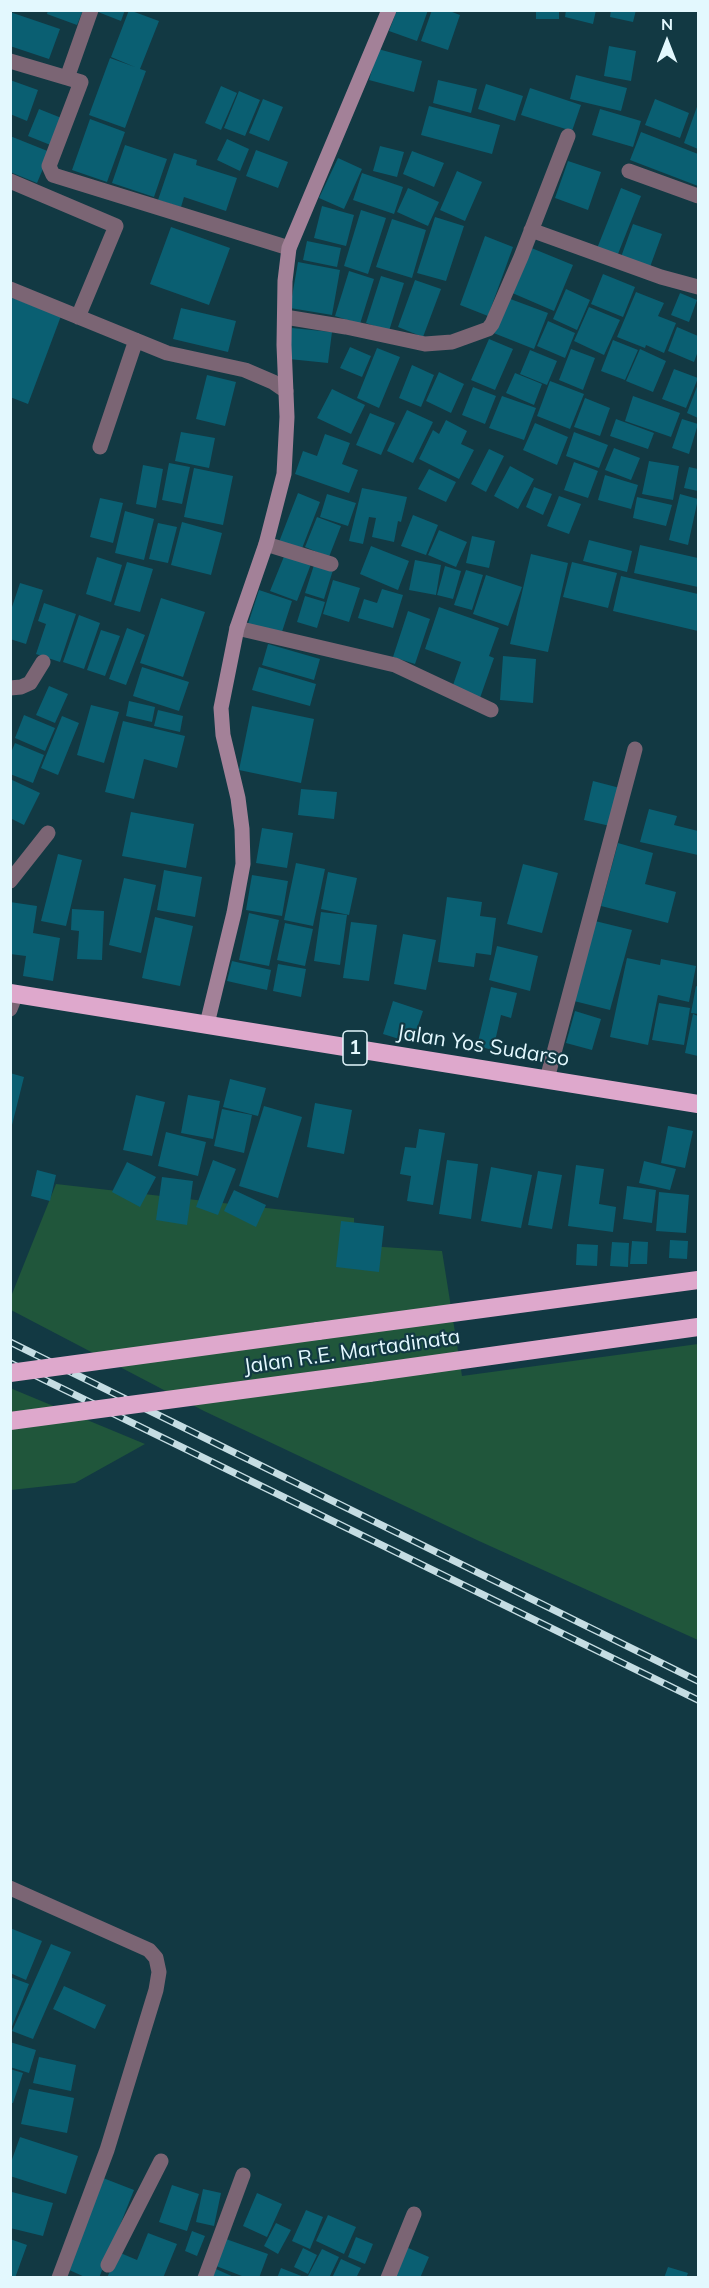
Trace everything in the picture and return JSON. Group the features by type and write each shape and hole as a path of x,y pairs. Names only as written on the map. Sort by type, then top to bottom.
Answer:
{"highway":[{"name":"Jalan Yos Sudarso","path":"12,999 207,1024 699,1104"},
{"name":"Jalan R.E. Martadinata","path":"10,1373 699,1280"},
{"name":"Jalan R.E. Martadinata","path":"10,1421 699,1327"}],"street":[{"path":"67,78 91,10"},
{"path":"207,1024 234,913 243,864 238,798 223,735 221,708 237,628 267,544 284,474 287,417 285,281 289,248 389,10"},
{"path":"10,61 81,82 49,166 53,175 289,248"},
{"path":"285,317 425,344 452,342 488,329 531,230 568,136"},
{"path":"629,171 699,196"},
{"path":"10,181 116,226 78,317"},
{"path":"531,230 661,277 698,287"},
{"path":"10,289 167,353 245,370 273,382 286,391"},
{"path":"100,447 136,340"},
{"path":"267,544 331,564"},
{"path":"237,628 395,665 491,710"},
{"path":"10,688 30,683 43,662"},
{"path":"547,1079 635,749"},
{"path":"10,881 48,833"},
{"path":"10,1888 149,1950 156,1958 159,1972 156,1990 107,2150 59,2277"},
{"path":"108,2265 161,2161"},
{"path":"206,2277 243,2175"},
{"path":"388,2277 414,2214"}],"green space":[{"path":"56,1184 354,1218 354,1245 442,1251 462,1376 698,1344 698,1640 479,1541 204,1411 11,1310 10,1299"},
{"path":"10,1388 145,1444 75,1483 11,1490"}],"building":[{"path":"48,10 83,10 77,25 47,14"},
{"path":"99,10 125,10 121,21 98,12"},
{"path":"129,10 159,21 140,69 146,71 125,128 89,115 110,58 135,67 111,57"},
{"path":"397,10 428,10 417,41 389,31"},
{"path":"432,10 447,10 460,15 448,50 421,41"},
{"path":"536,10 559,10 559,19 536,19"},
{"path":"566,10 596,10 593,24 565,17"},
{"path":"611,10 636,10 633,22 610,17"},
{"path":"10,12 60,29 49,59 10,46"},
{"path":"609,46 636,51 631,81 604,76"},
{"path":"378,49 422,61 414,92 369,80"},
{"path":"576,75 627,88 621,111 570,99"},
{"path":"10,80 38,90 27,121 10,114"},
{"path":"438,80 477,89 471,113 433,103"},
{"path":"486,84 523,96 515,121 478,109"},
{"path":"221,86 237,93 221,130 205,123"},
{"path":"530,88 581,105 572,131 521,115"},
{"path":"239,91 260,100 245,136 224,128"},
{"path":"263,99 283,107 269,141 249,133"},
{"path":"655,99 689,113 680,138 645,125"},
{"path":"698,104 698,149 684,143"},
{"path":"429,106 500,125 492,154 421,135"},
{"path":"39,109 64,119 53,146 28,136"},
{"path":"600,109 641,121 633,147 592,135"},
{"path":"90,119 125,132 107,182 72,170"},
{"path":"641,132 698,154 698,186 630,160"},
{"path":"10,136 50,152 37,183 10,172"},
{"path":"227,139 249,149 240,171 217,160"},
{"path":"125,145 167,159 154,197 112,183"},
{"path":"380,146 404,152 397,177 373,171"},
{"path":"256,150 288,162 278,188 246,176"},
{"path":"412,151 444,163 434,187 403,174"},
{"path":"174,153 197,160 196,165 237,178 226,211 184,197 181,207 158,200"},
{"path":"338,158 362,169 344,209 319,198"},
{"path":"568,161 601,172 588,210 555,198"},
{"path":"457,171 482,182 465,221 440,210"},
{"path":"362,173 403,187 394,214 353,200"},
{"path":"408,188 439,202 428,226 397,212"},
{"path":"621,188 641,196 616,259 596,251"},
{"path":"322,206 354,215 346,246 314,238"},
{"path":"361,210 386,218 368,274 344,266"},
{"path":"435,217 464,226 446,281 417,273"},
{"path":"392,219 426,230 412,278 376,267"},
{"path":"633,224 662,234 650,267 621,257"},
{"path":"171,227 230,248 209,305 150,284"},
{"path":"485,236 513,247 488,316 460,305"},
{"path":"307,241 341,248 337,267 303,260"},
{"path":"529,247 573,265 554,311 510,292"},
{"path":"298,262 340,270 332,315 290,308"},
{"path":"349,271 374,279 360,324 335,316"},
{"path":"603,274 635,287 623,317 591,304"},
{"path":"381,276 404,283 389,331 366,323"},
{"path":"415,280 441,289 423,337 398,327"},
{"path":"566,289 590,300 577,330 553,319"},
{"path":"636,292 664,303 658,316 676,323 664,353 617,337"},
{"path":"680,293 697,300 689,322 671,315"},
{"path":"10,297 61,316 28,404 10,397"},
{"path":"505,297 548,313 534,349 491,332"},
{"path":"589,307 620,320 604,355 574,341"},
{"path":"181,308 236,321 228,352 173,339"},
{"path":"548,321 575,333 565,358 537,346"},
{"path":"677,327 698,336 698,351 694,362 668,351"},
{"path":"292,328 332,332 328,363 289,359"},
{"path":"489,339 513,349 495,390 471,380"},
{"path":"613,340 638,350 625,380 601,371"},
{"path":"350,347 371,356 362,377 340,368"},
{"path":"377,348 400,357 379,408 357,398"},
{"path":"571,349 595,358 583,390 559,380"},
{"path":"640,349 666,361 653,392 626,381"},
{"path":"530,350 557,361 547,385 520,374"},
{"path":"412,365 434,375 421,407 399,398"},
{"path":"674,369 698,378 686,408 662,399"},
{"path":"439,372 464,384 451,413 426,401"},
{"path":"515,373 542,384 534,405 506,393"},
{"path":"207,375 236,382 225,426 196,419"},
{"path":"550,381 584,394 570,429 537,416"},
{"path":"698,384 698,418 687,413"},
{"path":"473,387 496,396 485,424 462,415"},
{"path":"332,389 365,405 351,434 317,418"},
{"path":"502,396 536,408 524,440 489,428"},
{"path":"633,396 680,413 671,437 625,421"},
{"path":"585,398 610,408 600,436 574,427"},
{"path":"407,410 433,422 413,463 387,451"},
{"path":"370,413 395,423 381,455 356,445"},
{"path":"616,419 654,433 648,449 610,436"},
{"path":"682,419 698,424 689,454 672,448"},
{"path":"446,420 467,431 461,444 474,450 459,479 419,459 433,430 439,434"},
{"path":"535,423 568,437 557,465 523,450"},
{"path":"181,432 215,438 209,468 175,461"},
{"path":"574,432 608,445 599,468 566,456"},
{"path":"325,434 350,443 342,464 358,470 349,493 295,474 303,451 317,456"},
{"path":"614,448 640,458 631,480 605,470"},
{"path":"489,449 504,456 486,492 471,484"},
{"path":"649,461 679,466 673,500 642,494"},
{"path":"574,462 598,471 588,498 564,490"},
{"path":"169,463 190,467 182,504 162,500"},
{"path":"143,465 163,469 156,508 136,504"},
{"path":"510,466 534,479 518,509 494,496"},
{"path":"689,467 698,469 698,491 684,488"},
{"path":"194,468 233,476 223,525 184,517"},
{"path":"429,469 456,482 446,502 418,489"},
{"path":"605,475 638,485 631,509 598,500"},
{"path":"534,487 552,494 543,515 526,507"},
{"path":"362,488 407,497 401,522 398,521 394,542 372,537 376,518 369,517 363,544 349,541"},
{"path":"298,493 320,502 301,551 279,542"},
{"path":"327,494 356,503 348,526 320,517"},
{"path":"680,494 698,499 688,545 669,540"},
{"path":"559,496 581,504 569,534 547,526"},
{"path":"637,497 672,505 666,526 633,518"},
{"path":"100,498 123,503 113,543 90,537"},
{"path":"125,511 154,519 144,560 115,553"},
{"path":"413,515 438,525 426,555 401,546"},
{"path":"317,517 341,526 329,557 305,547"},
{"path":"182,522 222,533 211,575 171,565"},
{"path":"158,523 177,527 168,563 149,559"},
{"path":"439,530 467,542 456,567 428,555"},
{"path":"472,536 495,541 489,568 466,563"},
{"path":"589,540 632,551 627,572 583,561"},
{"path":"640,545 698,558 698,587 634,573"},
{"path":"371,546 409,561 398,590 360,574"},
{"path":"285,554 311,564 297,601 270,591"},
{"path":"531,554 568,563 548,652 510,644"},
{"path":"97,557 122,565 111,602 86,594"},
{"path":"415,560 441,565 436,595 409,590"},
{"path":"127,562 153,569 140,612 114,605"},
{"path":"572,562 617,573 608,608 563,597"},
{"path":"314,565 333,570 324,599 305,593"},
{"path":"445,566 461,571 453,599 437,595"},
{"path":"466,570 483,575 472,610 454,605"},
{"path":"486,575 522,587 508,626 473,614"},
{"path":"621,576 698,594 698,631 613,611"},
{"path":"333,580 360,588 349,622 323,614"},
{"path":"20,583 43,590 26,644 10,639 10,613"},
{"path":"382,589 403,595 393,628 358,618 364,599 377,603"},
{"path":"259,590 292,601 281,635 248,624"},
{"path":"305,596 325,602 317,628 297,622"},
{"path":"161,598 205,612 183,677 140,663"},
{"path":"44,603 76,614 60,662 36,654 46,624 38,621"},
{"path":"439,607 499,628 489,656 494,658 480,698 452,688 461,662 425,649"},
{"path":"408,611 430,619 415,664 393,657"},
{"path":"79,615 100,623 84,669 63,662"},
{"path":"127,628 145,635 126,685 109,679"},
{"path":"101,630 120,636 105,676 87,670"},
{"path":"268,644 320,659 314,680 262,665"},
{"path":"503,656 536,659 533,703 500,700"},
{"path":"142,667 189,682 179,711 133,696"},
{"path":"259,667 316,684 310,706 252,690"},
{"path":"49,686 68,694 55,723 36,715"},
{"path":"129,701 155,707 152,722 126,716"},
{"path":"91,705 119,712 104,763 77,755"},
{"path":"252,706 314,719 301,783 239,770"},
{"path":"158,710 183,716 180,732 154,726"},
{"path":"24,715 55,728 45,751 15,738"},
{"path":"62,716 79,723 58,775 41,768"},
{"path":"123,721 185,736 177,768 144,759 134,799 105,792"},
{"path":"15,743 44,755 33,783 10,774 10,755"},
{"path":"10,779 40,793 24,825 10,818"},
{"path":"593,781 620,788 610,826 584,820"},
{"path":"301,789 337,792 334,819 298,815"},
{"path":"649,809 677,816 674,825 698,831 698,855 640,842"},
{"path":"131,812 194,824 186,868 122,856"},
{"path":"262,828 293,833 287,868 256,863"},
{"path":"618,843 653,853 645,884 676,892 668,923 601,906"},
{"path":"58,854 82,860 66,926 41,921"},
{"path":"296,863 325,869 313,926 284,920"},
{"path":"523,864 558,873 542,933 507,924"},
{"path":"164,870 202,877 195,917 157,910"},
{"path":"328,872 357,878 349,915 321,909"},
{"path":"252,875 288,881 282,916 246,910"},
{"path":"124,878 156,885 141,953 109,945"},
{"path":"447,897 482,902 480,916 496,918 491,955 476,953 474,967 438,962"},
{"path":"10,902 37,906 33,933 60,938 53,981 23,976 26,956 10,954"},
{"path":"72,909 104,911 102,960 77,959 79,931 71,930"},
{"path":"321,912 347,915 340,965 314,961"},
{"path":"249,913 279,920 269,966 239,960"},
{"path":"155,917 193,926 180,986 142,978"},
{"path":"595,921 632,930 610,1010 574,1001"},
{"path":"351,922 377,925 369,981 343,978"},
{"path":"285,923 313,929 305,966 277,960"},
{"path":"403,934 436,940 426,990 394,984"},
{"path":"497,946 538,956 530,991 489,980"},
{"path":"627,958 660,965 661,959 696,966 689,1002 658,995 648,1045 610,1037"},
{"path":"232,961 271,970 267,990 227,981"},
{"path":"278,964 306,969 301,997 273,991"},
{"path":"696,986 698,987 698,1014 691,1013"},
{"path":"491,987 517,993 511,1018 501,1015 493,1050 477,1046"},
{"path":"393,1001 423,1011 412,1043 383,1034"},
{"path":"659,1003 690,1008 684,1045 652,1040"},
{"path":"575,1011 601,1019 592,1050 566,1043"},
{"path":"693,1014 698,1016 698,1056 685,1053"},
{"path":"10,1073 24,1077 11,1129 10,1128"},
{"path":"230,1079 266,1088 258,1116 223,1107"},
{"path":"136,1095 165,1102 152,1156 123,1150"},
{"path":"188,1095 220,1101 213,1139 181,1133"},
{"path":"315,1103 352,1110 344,1154 307,1147"},
{"path":"264,1106 302,1117 278,1198 239,1186"},
{"path":"222,1109 252,1115 244,1153 214,1146"},
{"path":"668,1126 693,1131 685,1168 661,1163"},
{"path":"419,1129 445,1133 433,1205 407,1201 411,1176 400,1174 405,1147 416,1148"},
{"path":"166,1132 206,1142 198,1176 158,1166"},
{"path":"213,1160 236,1169 218,1215 196,1207"},
{"path":"447,1160 478,1164 471,1219 439,1214"},
{"path":"644,1161 676,1169 670,1190 639,1183"},
{"path":"127,1162 156,1177 140,1207 112,1192"},
{"path":"576,1165 604,1169 599,1204 616,1207 613,1232 568,1226"},
{"path":"491,1167 532,1175 521,1228 481,1221"},
{"path":"37,1170 56,1175 50,1201 31,1196"},
{"path":"538,1171 562,1175 552,1229 528,1225"},
{"path":"162,1177 193,1181 187,1225 156,1220"},
{"path":"627,1186 656,1190 652,1223 623,1219"},
{"path":"234,1190 266,1205 256,1227 224,1211"},
{"path":"659,1192 689,1195 686,1233 656,1231"},
{"path":"341,1221 384,1226 379,1272 336,1267"},
{"path":"670,1240 688,1241 687,1259 669,1258"},
{"path":"632,1241 648,1242 647,1264 630,1264"},
{"path":"612,1242 629,1243 628,1267 610,1266"},
{"path":"577,1244 598,1245 597,1266 576,1265"},
{"path":"10,1928 42,1941 26,1980 10,1973"},
{"path":"51,1944 71,1952 33,2039 12,2031"},
{"path":"10,1977 29,1984 11,2029 10,2029"},
{"path":"64,1986 106,2005 95,2029 53,2009"},
{"path":"10,2042 36,2050 29,2073 10,2067"},
{"path":"39,2057 76,2065 71,2091 33,2083"},
{"path":"10,2069 23,2073 13,2103 10,2103"},
{"path":"29,2089 74,2098 67,2133 21,2124"},
{"path":"20,2137 78,2156 66,2194 10,2176 10,2165"},
{"path":"103,2178 134,2190 99,2278 87,2278 67,2269"},
{"path":"172,2185 199,2194 187,2231 159,2222"},
{"path":"203,2189 221,2193 214,2226 196,2222"},
{"path":"12,2192 53,2203 43,2236 10,2228"},
{"path":"257,2193 282,2204 267,2237 243,2226"},
{"path":"306,2210 323,2217 310,2249 292,2241"},
{"path":"328,2215 356,2227 344,2254 316,2241"},
{"path":"276,2223 291,2230 278,2254 264,2246"},
{"path":"192,2231 205,2236 197,2256 185,2251"},
{"path":"148,2233 177,2244 163,2278 107,2278 118,2252 137,2260"},
{"path":"356,2237 373,2244 365,2264 348,2257"},
{"path":"10,2239 27,2245 15,2278 10,2278"},
{"path":"226,2239 268,2254 259,2278 247,2278 216,2266"},
{"path":"406,2247 429,2257 420,2278 393,2278"},
{"path":"303,2248 317,2255 308,2274 294,2267"},
{"path":"322,2249 339,2257 329,2278 311,2278 308,2276"},
{"path":"341,2259 361,2268 356,2278 332,2278"},
{"path":"668,2267 688,2273 686,2278 664,2278"},
{"path":"281,2268 304,2277 304,2278 277,2278"},
{"path":"216,2269 236,2278 212,2278"}],"railway":[{"path":"10,1342 698,1681"},
{"path":"10,1363 698,1700"}]}
